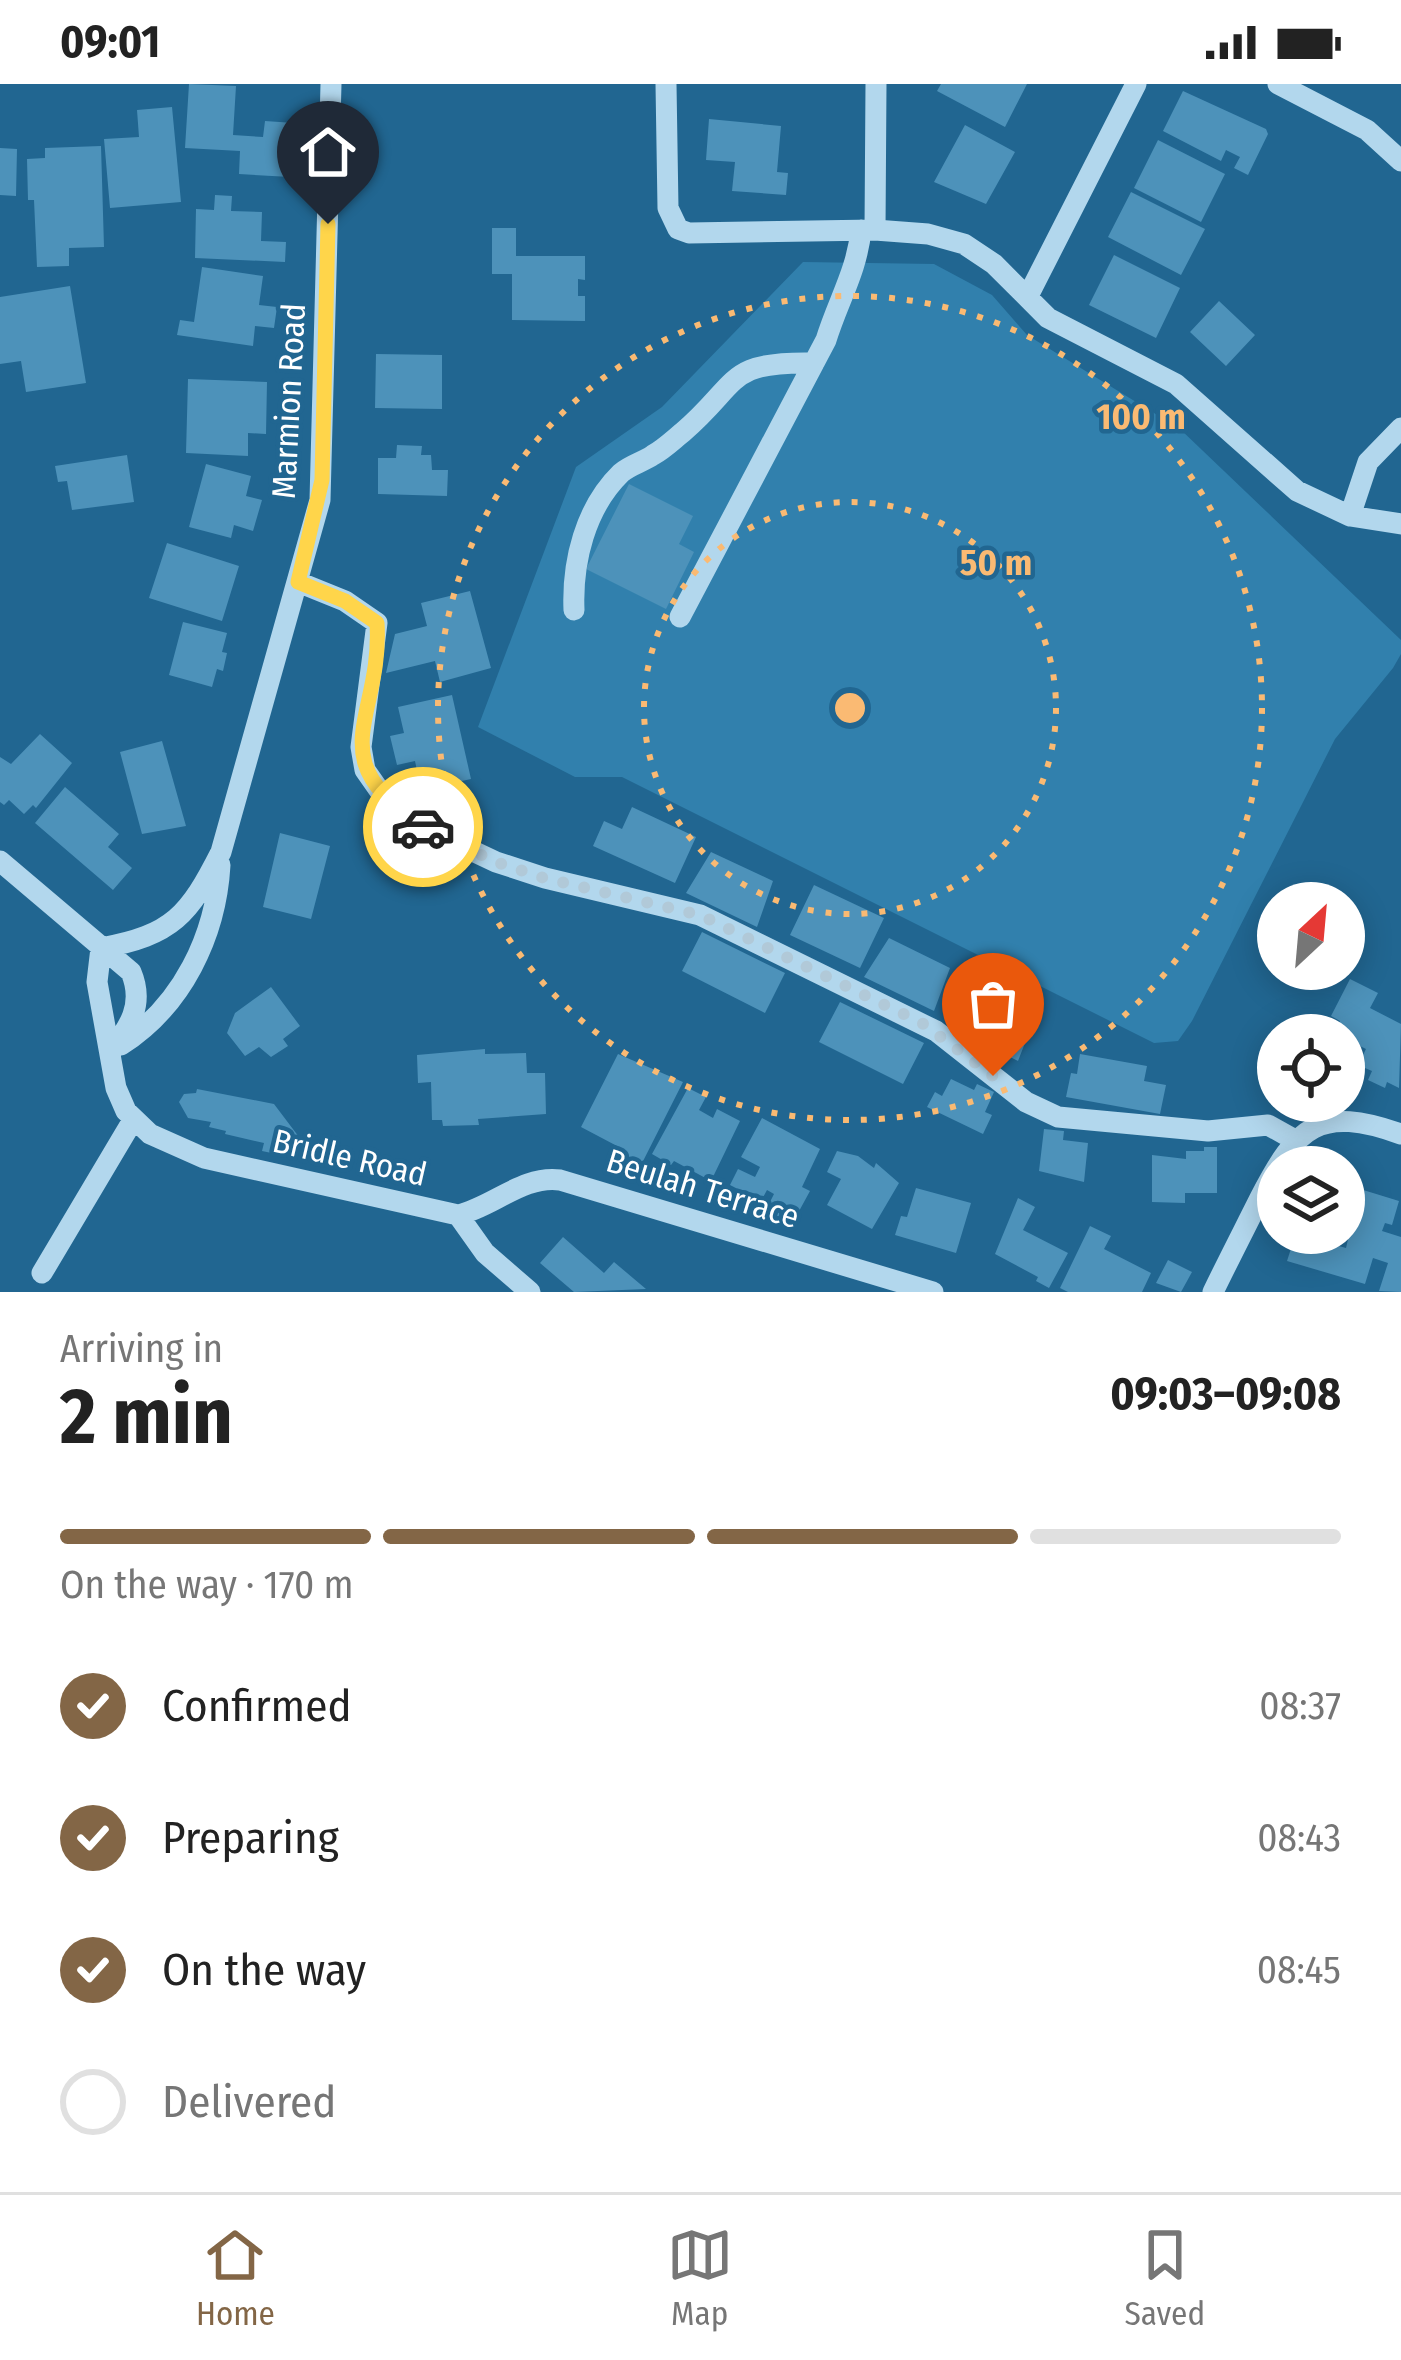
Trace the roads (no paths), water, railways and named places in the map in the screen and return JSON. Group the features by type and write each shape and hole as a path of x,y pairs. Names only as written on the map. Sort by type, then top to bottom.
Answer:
{"street":[{"name":"Marmion Road","path":"110,1053 158,1018 183,983 212,924 221,852 322,480 331,84"},
{"path":"666,84 668,208 678,229 868,230 928,234 964,244 994,264 1048,318 1175,384 1297,491 1350,516 1401,524"},
{"path":"680,617 814,363 858,262 868,230 876,84"},
{"path":"1028,296 1136,84"},
{"path":"1278,84 1367,130 1401,160"},
{"path":"574,610 573,568 580,547 593,516 623,470 653,455 683,431 749,368 776,362 814,363"},
{"path":"1350,516 1367,462 1401,428"},
{"path":"298,582 345,601 377,623 361,748 365,770 386,800 422,827 496,862 544,878 700,915 922,1023 1026,1102 1058,1117 1208,1131 1268,1125 1294,1140"},
{"name":"Marmion Road","path":"101,948 143,939 173,924 195,901 221,852"},
{"path":"0,861 125,964 137,989 134,1016 110,1053"},
{"path":"42,1273 134,1120 118,1097 97,982 101,948"},
{"name":"Bridle Road","path":"134,1120 159,1141 191,1154 458,1215 485,1252 530,1292"},
{"path":"1213,1292 1294,1140 1334,1122 1368,1122 1401,1134"},
{"name":"Beulah Terrace","path":"458,1215 483,1209 538,1179 560,1180 933,1292"}]}
